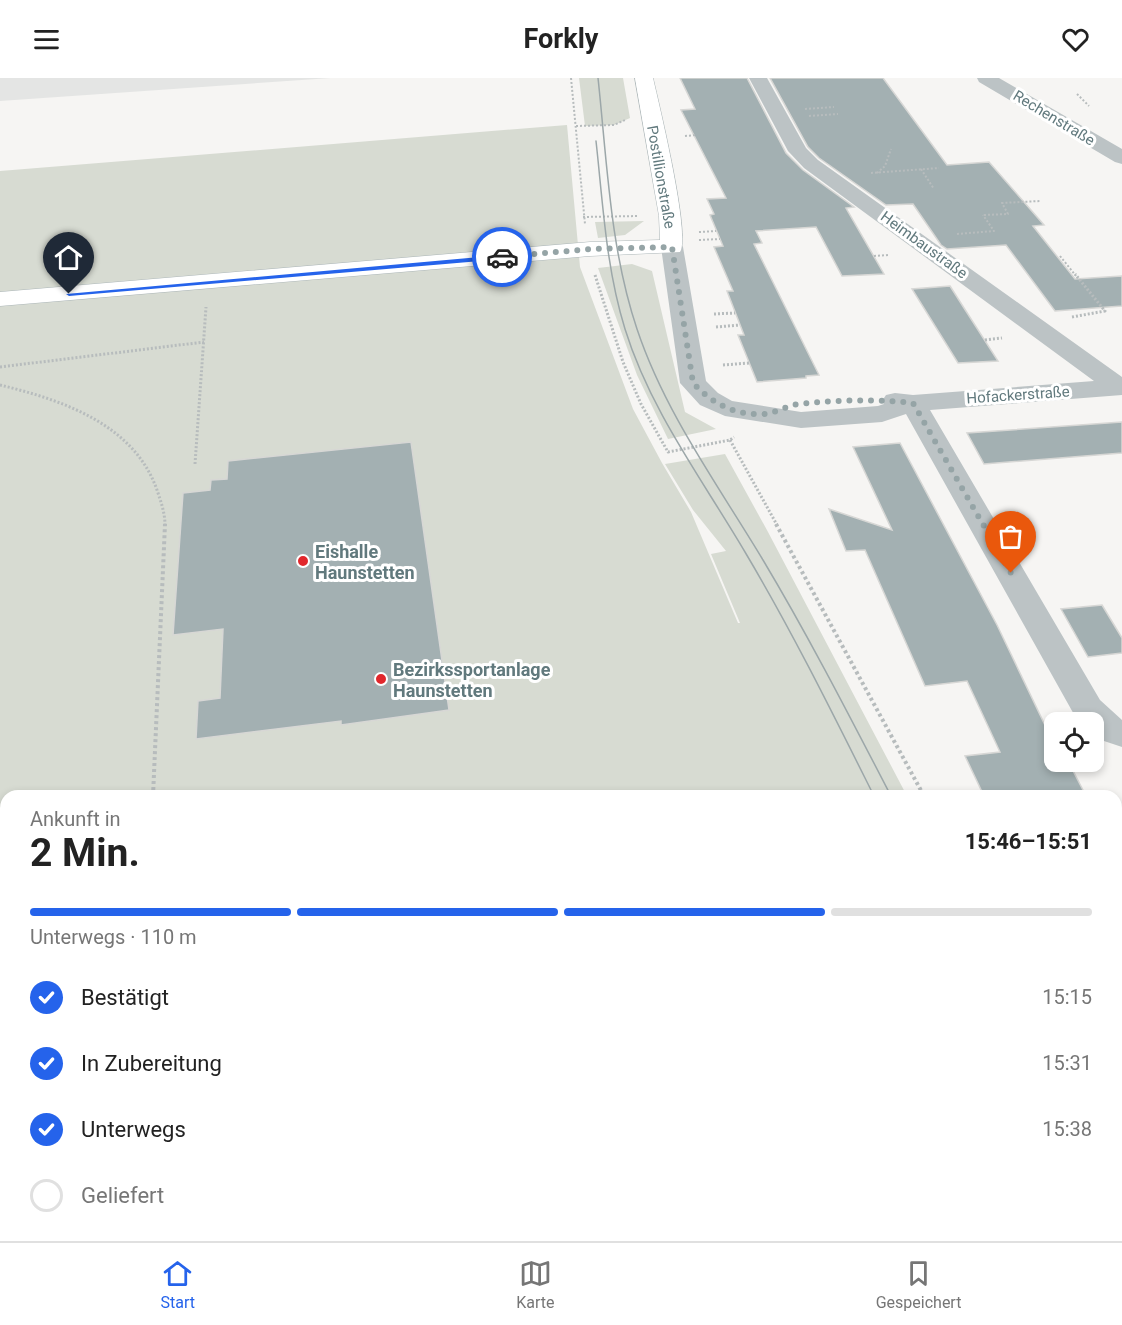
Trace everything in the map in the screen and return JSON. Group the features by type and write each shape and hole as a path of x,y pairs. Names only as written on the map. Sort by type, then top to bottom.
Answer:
{"street":[{"name":"Heimbaustraße","path":"758,78 798,151 829,177 1120,387"},
{"name":"Rechenstraße","path":"986,78 1122,158"},
{"name":"Postillionstraße","path":"645,88 670,216 672,247 693,383"},
{"path":"0,299 590,249 672,247"},
{"name":"Hofackerstraße","path":"693,383 709,399 725,408 801,420 882,414 913,403 1120,387"},
{"path":"913,403 1088,709 1110,730 1122,734"}],"path":[{"path":"571,78 583,217 592,267 623,362 641,404 668,452 730,440 921,790"},
{"path":"576,126 614,127 630,118 626,97 645,88"},
{"path":"877,173 885,166 891,149"},
{"path":"829,177 939,168"},
{"path":"921,169 934,189"},
{"path":"913,237 994,231 983,216 1008,214 1002,203 1040,201"},
{"path":"583,217 626,214 670,216"},
{"path":"1032,324 1104,311 1060,256"},
{"path":"195,464 208,282"},
{"path":"0,367 204,342"},
{"path":"0,385 70,406 101,422 142,459 153,480 165,514 153,790"}],"shaded area":[{"path":"0,78 331,78 0,101"},
{"path":"579,78 623,78 630,118 614,125 585,126"},
{"name":"Bezirkssportanlage Haunstetten","path":"567,125 580,267 633,409 691,512 738,623 740,623 711,554 726,551 693,510 665,464 725,454 904,790 0,790 0,171"},
{"path":"644,221 625,235 598,238 595,222"},
{"path":"632,264 652,271 685,412 716,429 668,439 637,375 598,268"}],"building":[{"path":"680,78 747,78 786,153 803,170 854,207 846,208 884,274 842,276 816,227 756,231 762,243 754,244 819,375 757,382 738,335 744,335 727,291 733,291 714,247 723,246 710,215 714,214 707,199 726,198 681,110 695,109"},
{"path":"770,78 883,78 947,165 989,162 1044,225 1033,226 1075,279 1122,276 1122,306 1055,311 1006,245 947,249 941,245 913,204 886,205 819,158 808,147"},
{"path":"950,286 998,361 958,363 912,289"},
{"path":"1122,422 1122,453 984,464 967,433"},
{"name":"Eishalle Haunstetten","path":"411,442 449,710 341,725 341,721 196,739 198,701 220,698 223,629 173,635 183,493 210,490 211,480 227,479 228,461"},
{"path":"900,443 997,625 1044,723 1044,772 1074,772 1083,790 981,790 965,756 1000,752 967,681 925,686 865,550 846,551 829,509 892,530 853,447"},
{"path":"1102,605 1122,638 1122,653 1088,657 1061,609"}],"tram line":[{"path":"598,78 615,236 628,299 649,360 677,419 797,618 888,790"},
{"path":"596,141 613,283 625,329 648,388 678,444 779,612 871,790"}],"way so far":[{"path":"502,257 590,249 672,247 693,383 709,399 725,408 763,414 795,405 873,399 913,403 1011,573"}],"place":[{"name":"Eishalle Haunstetten","path":"303,561"},
{"name":"Bezirkssportanlage Haunstetten","path":"381,679"}],"route":[{"path":"69,294 502,257"}]}
